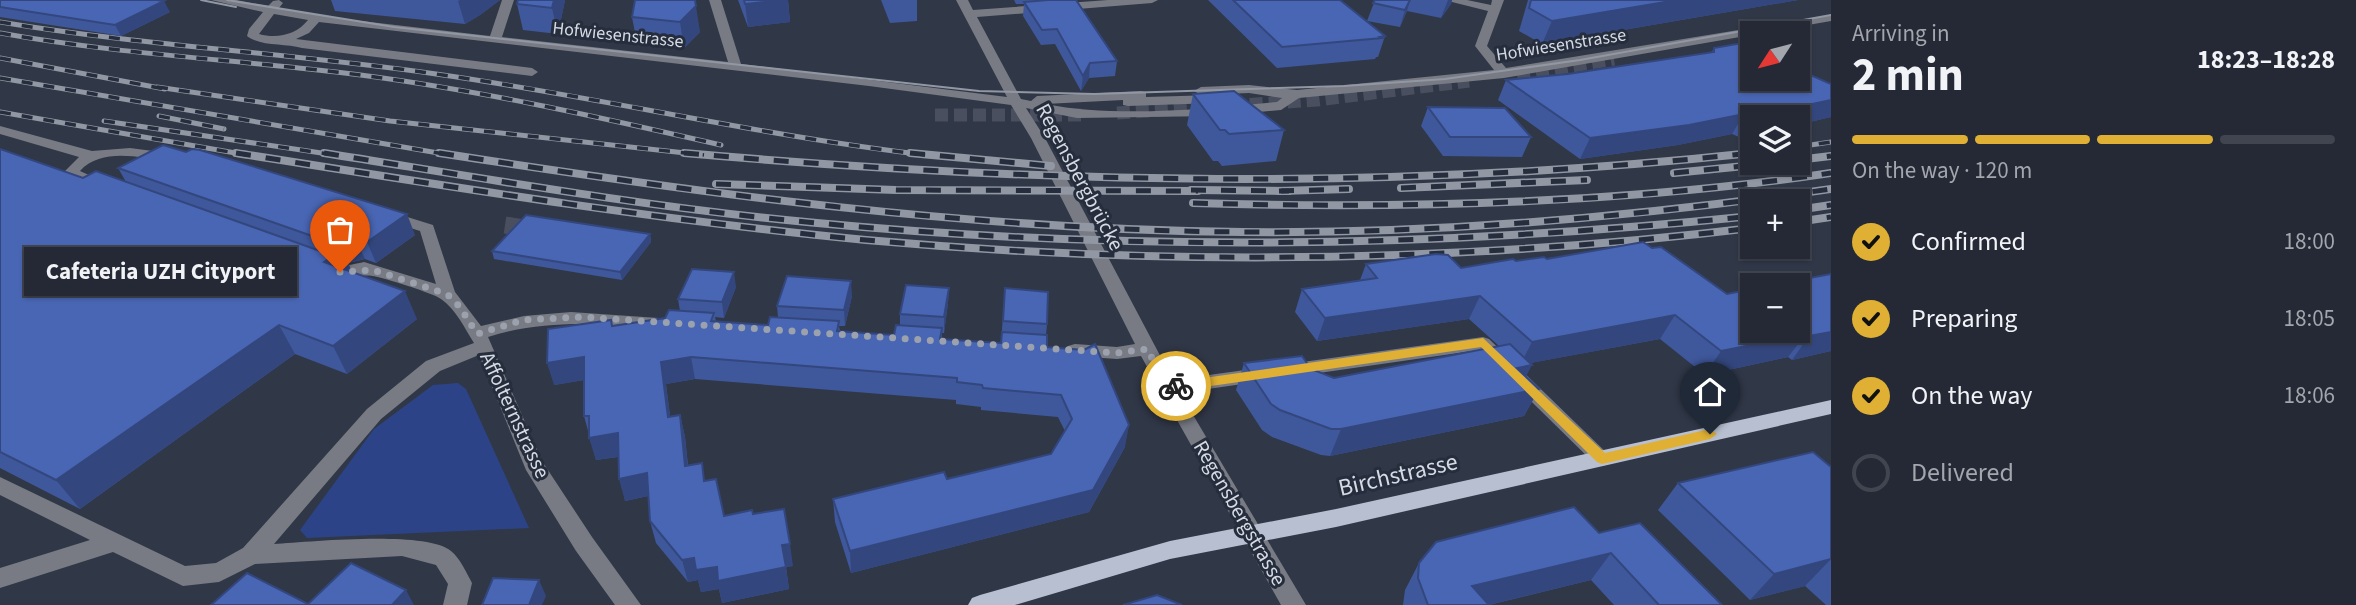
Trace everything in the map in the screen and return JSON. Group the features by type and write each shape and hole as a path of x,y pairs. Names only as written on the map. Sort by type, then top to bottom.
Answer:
{"main road":[{"name":"Birchstrasse","path":"980,605 1158,553 1251,535 1831,407"}],"street":[{"name":"Hofwiesenstrasse","path":"217,0 315,18 1016,102 1077,114 1156,114 1281,106 1296,94"},
{"path":"279,0 255,29 253,36 263,40 281,38 309,28 315,18 306,1"},
{"path":"495,40 509,0"},
{"path":"715,0 736,67"},
{"path":"962,0 1016,102"},
{"path":"970,14 1152,0"},
{"path":"1450,0 1496,4 1481,46 1504,74"},
{"name":"Hofwiesenstrasse","path":"1016,102 1249,89 1296,94 1504,74 1831,18"},
{"path":"281,38 302,44 532,72"},
{"path":"1721,38 1740,47"},
{"name":"Regensbergbrücke","path":"1016,102 1107,272"},
{"path":"0,130 93,156"},
{"path":"110,189 80,178 72,171 75,166 93,156 119,151 186,160"},
{"name":"Affolternstrasse","path":"377,213 427,228 447,294 460,307 481,340 533,464 584,544 629,605"},
{"path":"319,258 373,270 447,294"},
{"name":"Regensbergstrasse","path":"1107,272 1251,535 1294,605"},
{"path":"0,485 183,576 208,577 251,555 374,414 433,366 481,340 523,320 543,318 583,317 691,325"},
{"path":"1168,387 1483,342 1602,458"},
{"path":"1062,349 1117,353 1147,349"},
{"path":"0,578 112,543"},
{"path":"251,555 402,547 443,557 460,583 455,605"}],"shaded area":[{"path":"458,383 466,389 529,528 307,538 300,530 374,429 433,385"}],"building":[{"path":"0,0 164,1 115,25 0,7"},
{"path":"518,0 554,0 552,8 517,4"},
{"path":"635,0 695,0 696,6 680,22 632,17"},
{"path":"744,0 783,0 745,4"},
{"path":"1076,0 1117,61 1090,63 1083,76 1057,29 1042,30 1024,2"},
{"path":"1233,0 1340,0 1385,36 1282,47"},
{"path":"1375,0 1410,0 1405,10 1373,3"},
{"path":"1531,0 1677,0 1552,21 1529,8"},
{"path":"1740,43 1740,91 1810,91 1810,75 1831,84 1831,100 1807,105 1740,105 1740,115 1689,125 1590,138 1506,80 1568,74 1714,52 1714,48"},
{"path":"1234,91 1284,130 1229,134 1220,130 1193,94"},
{"path":"1428,107 1505,108 1531,137 1450,137"},
{"path":"163,145 186,152 192,149 200,150 407,214 367,242 355,238 332,243 118,168"},
{"path":"0,149 83,178 96,171 320,251 342,250 324,262 405,291 333,346 279,325 56,480 0,452"},
{"path":"526,215 650,234 620,272 492,251"},
{"path":"1643,242 1652,248 1661,247 1727,294 1740,291 1740,343 1761,343 1721,351 1675,315 1532,342 1480,296 1325,318 1302,289 1377,278 1366,264 1436,254 1448,255 1461,268 1513,259 1547,259"},
{"path":"692,269 734,272 722,302 678,299"},
{"path":"1831,274 1831,332 1810,336 1810,278"},
{"path":"787,276 851,281 844,310 777,306"},
{"path":"906,285 949,288 944,317 900,314"},
{"path":"1005,288 1048,292 1047,324 1003,321"},
{"path":"669,310 714,313 711,321 768,325 770,317 839,321 837,331 894,335 896,325 942,328 940,339 1001,343 1002,332 1047,335 1047,347 1084,350 1095,344 1129,425 1093,490 850,551 833,499 944,472 947,479 1051,454 1072,419 1061,395 983,388 982,385 957,382 957,378 691,357 661,362 668,417 680,415 685,466 702,463 704,481 716,479 724,516 752,510 753,514 784,509 790,544 782,545 786,567 718,581 717,567 696,570 694,558 682,560 650,521 647,473 619,479 618,433 589,438 589,416 584,416 584,357 547,363 548,329 611,320 612,326 665,318"},
{"path":"1510,344 1532,365 1517,368 1539,389 1341,429 1331,429 1271,404 1244,363 1302,356 1311,369 1334,378"},
{"path":"1813,452 1831,467 1831,559 1774,574 1678,483"},
{"path":"1574,507 1599,533 1640,523 1722,605 1659,605 1611,553 1472,586 1489,605 1428,605 1418,578 1419,563 1436,542"},
{"path":"351,563 406,590 392,605 211,605 247,573 308,604"},
{"path":"493,578 539,580 529,605 482,605"},
{"path":"1157,595 1182,605 1123,605"}],"tunnel":[{"path":"1517,75 1614,59"},
{"path":"1117,113 1317,100 1469,81"},
{"path":"935,115 1085,115"},
{"path":"505,225 537,230"}],"tram line":[{"path":"201,0 236,7"},
{"path":"227,0 394,27 979,91 1094,94 1344,86 1445,79 1580,60 1831,15"}],"railway":[{"path":"0,22 108,37 436,74 803,138 912,153"},
{"path":"0,33 84,46 385,78 578,113 721,145"},
{"path":"0,58 165,89"},
{"path":"0,78 450,155"},
{"path":"157,87 390,121 689,153"},
{"path":"0,112 247,155"},
{"path":"159,116 224,129"},
{"path":"104,121 335,155"},
{"path":"1810,145 1831,142"},
{"path":"236,153 708,223 866,240 1087,254 1198,257 1420,254 1642,240 1740,229"},
{"path":"324,153 570,192 755,217 1051,239 1168,242 1401,240 1518,235 1740,217"},
{"path":"439,153 840,207 1041,225 1142,230 1317,232 1464,227 1685,208 1831,189"},
{"path":"684,153 689,153"},
{"path":"689,153 951,171 1218,179 1485,173 1752,153 1735,155"},
{"path":"689,153 704,155"},
{"path":"912,153 1051,166"},
{"path":"912,153 926,155"},
{"path":"1810,158 1831,156"},
{"path":"1674,173 1740,166"},
{"path":"1193,203 1352,205 1513,202 1673,192 1831,173"},
{"path":"1401,188 1587,180"},
{"path":"716,184 896,190 1198,191"},
{"path":"1282,191 1349,189"},
{"path":"1191,190 1282,191"},
{"path":"1282,191 1289,191"},
{"path":"1810,208 1831,205"},
{"path":"1810,220 1831,217"}],"way so far":[{"path":"340,272 373,270 447,294 460,307 477,334 523,320 583,317 1117,353 1147,349 1168,387 1176,386"}],"place":[{"name":"Cafeteria UZH Cityport","path":"340,272"}],"route":[{"path":"1176,386 1483,342 1602,458 1710,434"}]}
